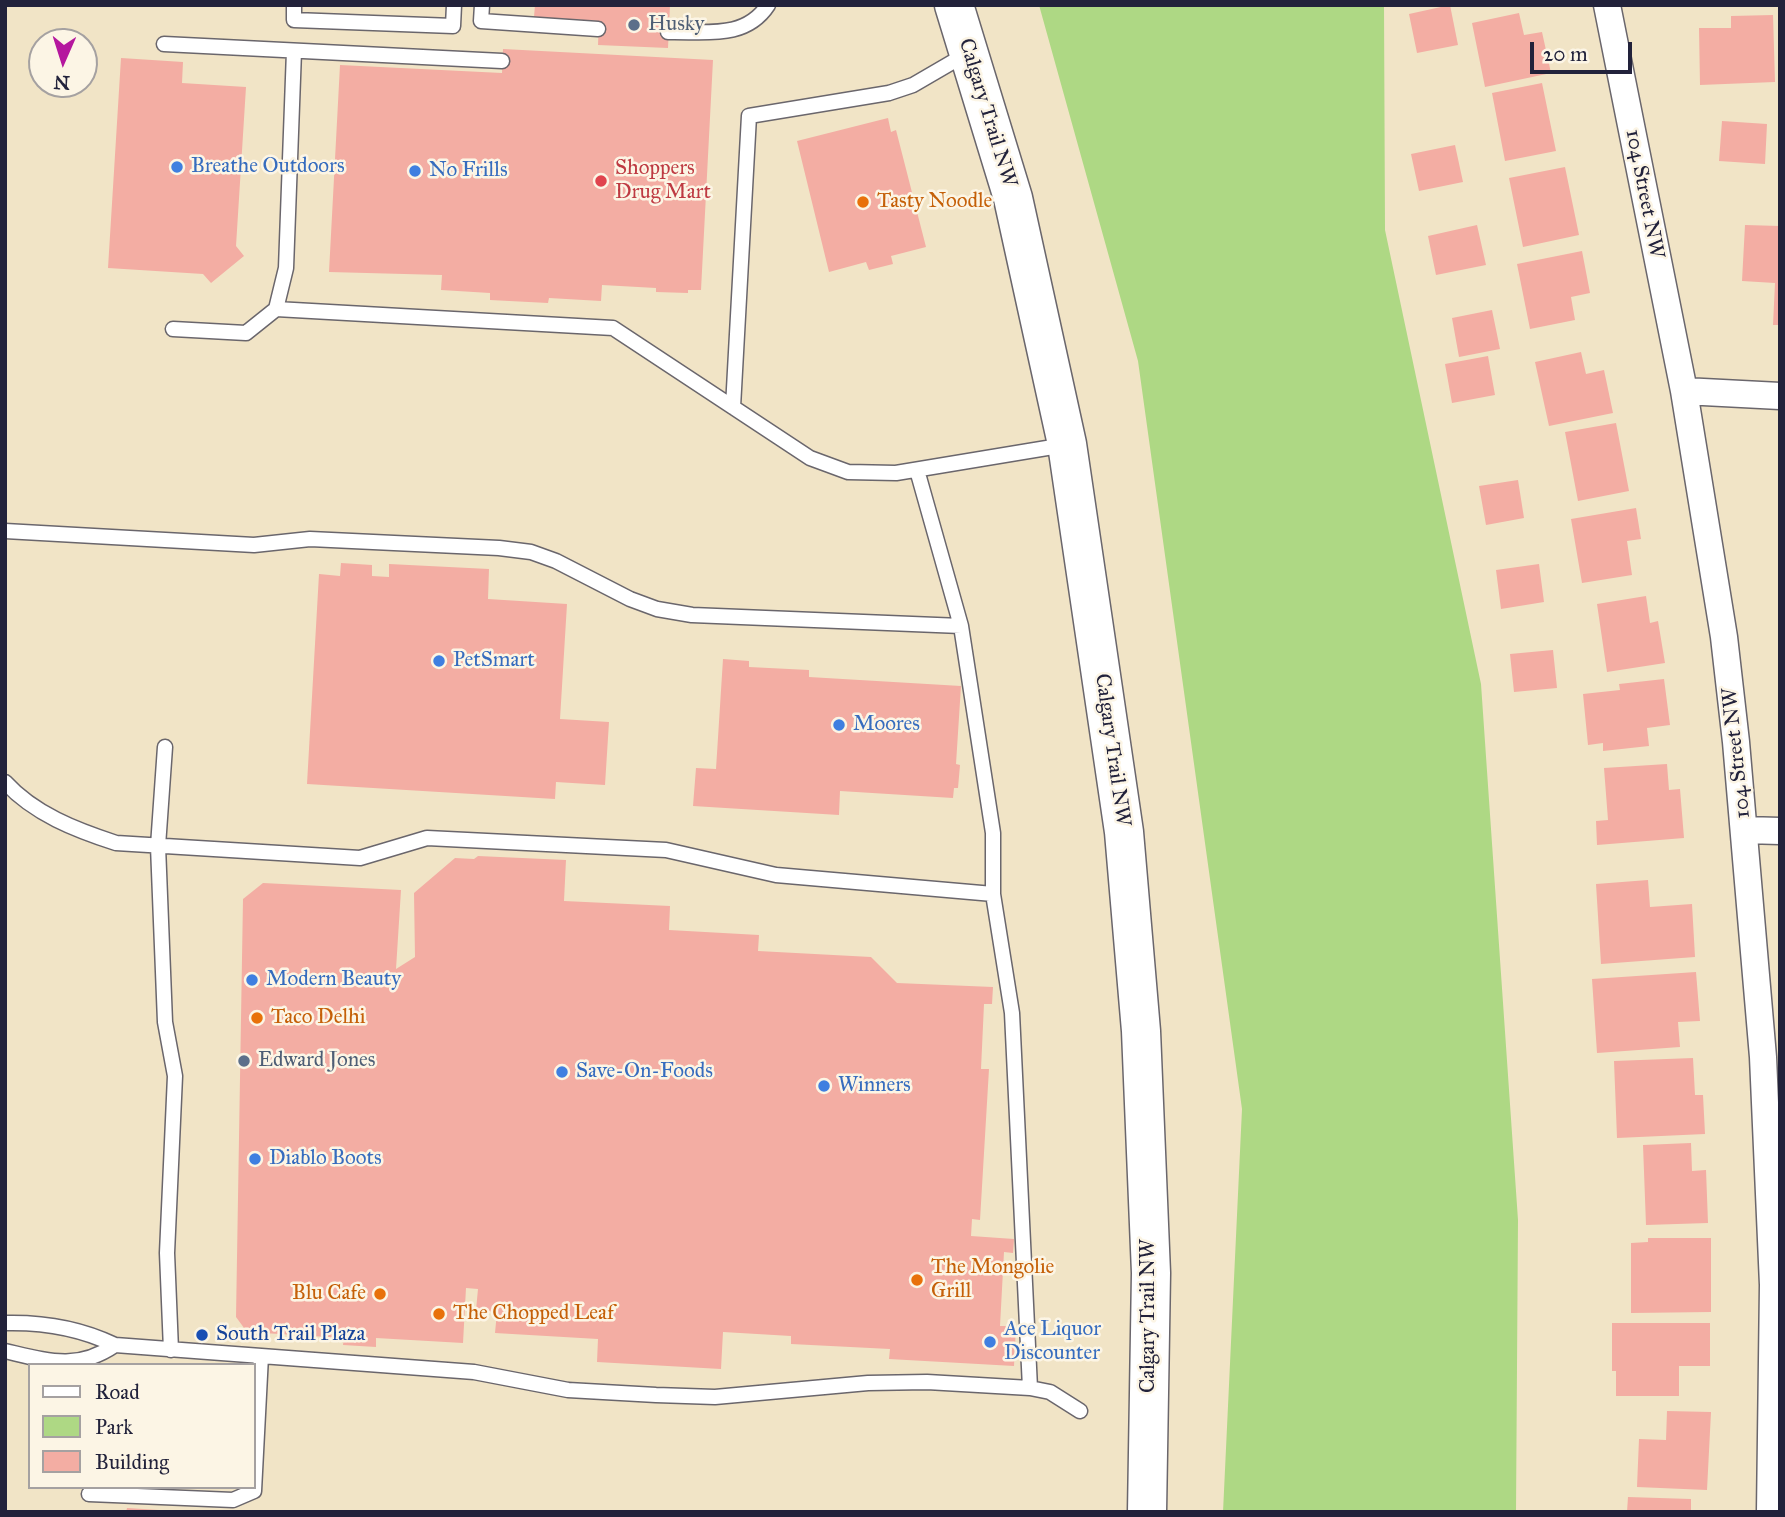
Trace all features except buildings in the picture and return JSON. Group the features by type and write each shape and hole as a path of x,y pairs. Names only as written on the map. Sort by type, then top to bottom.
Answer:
{"highway":[{"name":"Calgary Trail NW","path":"954,5 1013,198 1067,444 1124,832 1141,1031 1151,1273 1147,1512"}],"street":[{"name":"104 Street NW","path":"1607,5 1684,391 1724,638 1771,1057 1776,1286 1770,1512"},
{"path":"1684,391 1780,396"},
{"path":"1745,830 1780,831"}],"lane":[{"path":"294,5 294,20 453,26 454,5"},
{"path":"482,5 481,21 598,29"},
{"path":"668,32 726,33 751,25 768,5"},
{"path":"164,44 502,61"},
{"path":"173,329 246,333 276,309 286,268 294,51"},
{"path":"733,407 749,116 889,93 913,85 969,53"},
{"path":"276,309 613,328 823,466 848,472 879,474 917,470 1067,444"},
{"path":"917,470 961,626 993,833 993,894 1012,1013 1030,1388"},
{"path":"5,531 254,545 310,540 499,548 531,552 649,606 692,615 961,626"},
{"path":"164,747 158,846 165,1022 175,1076 167,1253 171,1350"},
{"path":"5,782 37,809 88,834 116,843 359,858 427,838 666,850 776,875 993,894"},
{"path":"5,1323 61,1326 91,1333 115,1345 171,1350 205,1358 261,1356 474,1372 568,1390 715,1397 868,1383 928,1382 1030,1388 1050,1392 1080,1411"},
{"path":"5,1351 80,1363 95,1359 115,1345"},
{"path":"256,1452 261,1356"},
{"path":"89,1494 233,1500 254,1489"}],"green space":[{"path":"1039,5 1384,5 1385,230 1481,684 1518,1220 1516,1512 1223,1512 1242,1109 1138,361"}],"place":[{"name":"Husky","path":"634,25"},
{"name":"Breathe Outdoors","path":"177,167"},
{"name":"No Frills","path":"415,171"},
{"name":"Shoppers Drug Mart","path":"601,181"},
{"name":"Tasty Noodle","path":"863,202"},
{"name":"PetSmart","path":"439,661"},
{"name":"Moores","path":"839,725"},
{"name":"Modern Beauty","path":"252,980"},
{"name":"Taco Delhi","path":"257,1018"},
{"name":"Edward Jones","path":"244,1061"},
{"name":"Save-On-Foods","path":"562,1072"},
{"name":"Winners","path":"824,1086"},
{"name":"Diablo Boots","path":"255,1159"},
{"name":"The Mongolie Grill","path":"917,1280"},
{"name":"Blu Cafe","path":"380,1294"},
{"name":"The Chopped Leaf","path":"439,1314"},
{"name":"South Trail Plaza","path":"202,1335"},
{"name":"Ace Liquor Discounter","path":"990,1342"}]}
